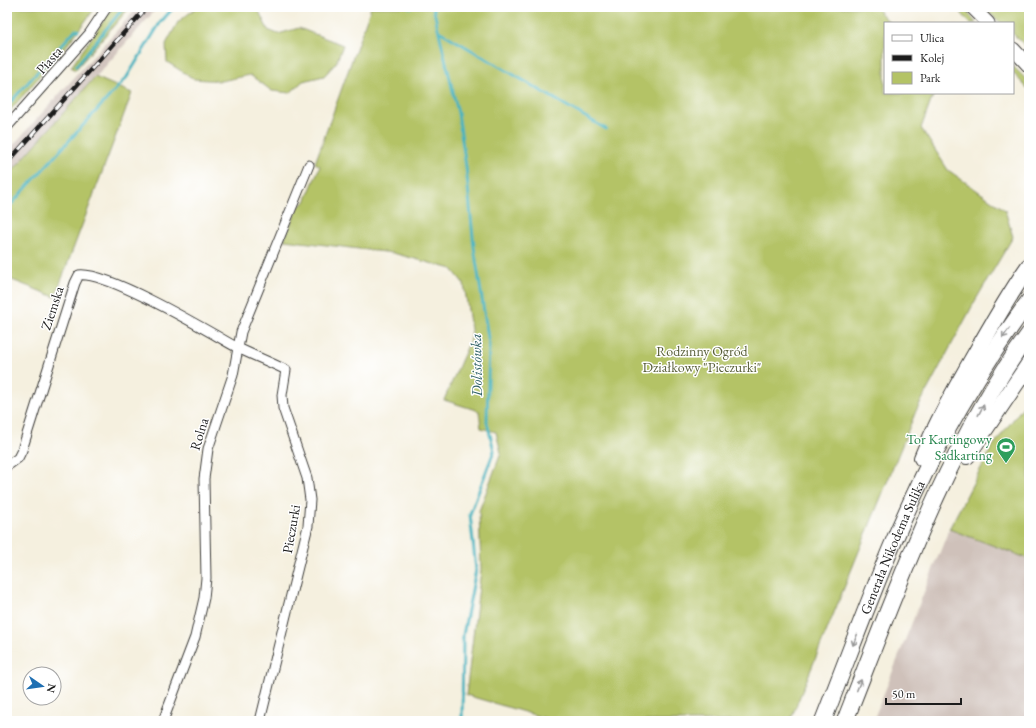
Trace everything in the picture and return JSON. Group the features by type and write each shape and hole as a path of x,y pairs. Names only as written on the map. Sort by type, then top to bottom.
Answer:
{"highway":[{"path":"875,591 893,525 934,428 990,328 1029,266"},
{"name":"Generała Nikodema Sulika","path":"823,721 907,513 941,441 1002,338 1029,301"},
{"name":"Generała Nikodema Sulika","path":"844,721 928,513 956,455 989,396 1029,334"},
{"path":"910,559 936,518 961,466 1029,364"}],"main road":[{"path":"972,7 987,22"},
{"path":"1014,50 1029,66"}],"street":[{"name":"Piasta","path":"7,127 89,34 107,7"},
{"name":"Rolna","path":"163,721 195,637 204,598 206,578 205,462 231,381 241,332 309,165"},
{"name":"Ziemska","path":"7,466 18,458 22,450 74,283 79,275 94,276 137,294 196,323 238,347"},
{"name":"Pieczurki","path":"238,347 286,370 282,395 283,408 307,478 310,492 308,526 260,721"}],"shaded area":[{"path":"138,7 158,7 7,177 7,152"},
{"path":"949,529 1029,559 1029,721 873,721"}],"green space":[{"path":"7,7 96,7 68,44 7,114"},
{"path":"113,7 130,7 75,70 71,67"},
{"path":"197,7 257,7 268,30 278,34 299,28 343,45 336,63 324,76 303,81 290,93 272,91 250,75 221,81 194,79 167,62 166,44 178,22"},
{"name":"Rodzinny Ogród Działkowy \"Pieczurki\"","path":"371,7 875,7 889,22 884,22 884,94 934,94 921,128 948,170 1005,210 1013,237 975,301 916,411 790,721 548,721 548,719 466,695 481,570 479,511 501,453 496,432 481,428 479,411 444,400 472,336 464,284 452,269 393,253 284,240 298,207 305,202 320,166 315,163"},
{"path":"956,7 963,7 975,22 969,22"},
{"path":"982,7 1029,7 1029,49 1014,35 1014,22 1000,22"},
{"path":"1014,67 1029,82 1029,90 1014,74"},
{"path":"95,77 132,93 55,297 7,278 7,177"},
{"name":"Tor Kartingowy Sadkarting","path":"1029,399 1029,559 949,529 992,447"}],"waterway":[{"path":"76,66 124,7"},
{"path":"7,209 127,77 160,23 174,7"},
{"name":"Dolistówka","path":"433,7 458,113 466,167 474,247 489,344 487,422 494,451 470,514 476,570 463,635 462,721"},
{"path":"7,106 75,30 78,30"},
{"path":"439,31 606,129"}],"railway":[{"path":"7,163 147,7"}],"place":[{"name":"Tor Kartingowy Sadkarting","path":"1006,464"}]}
